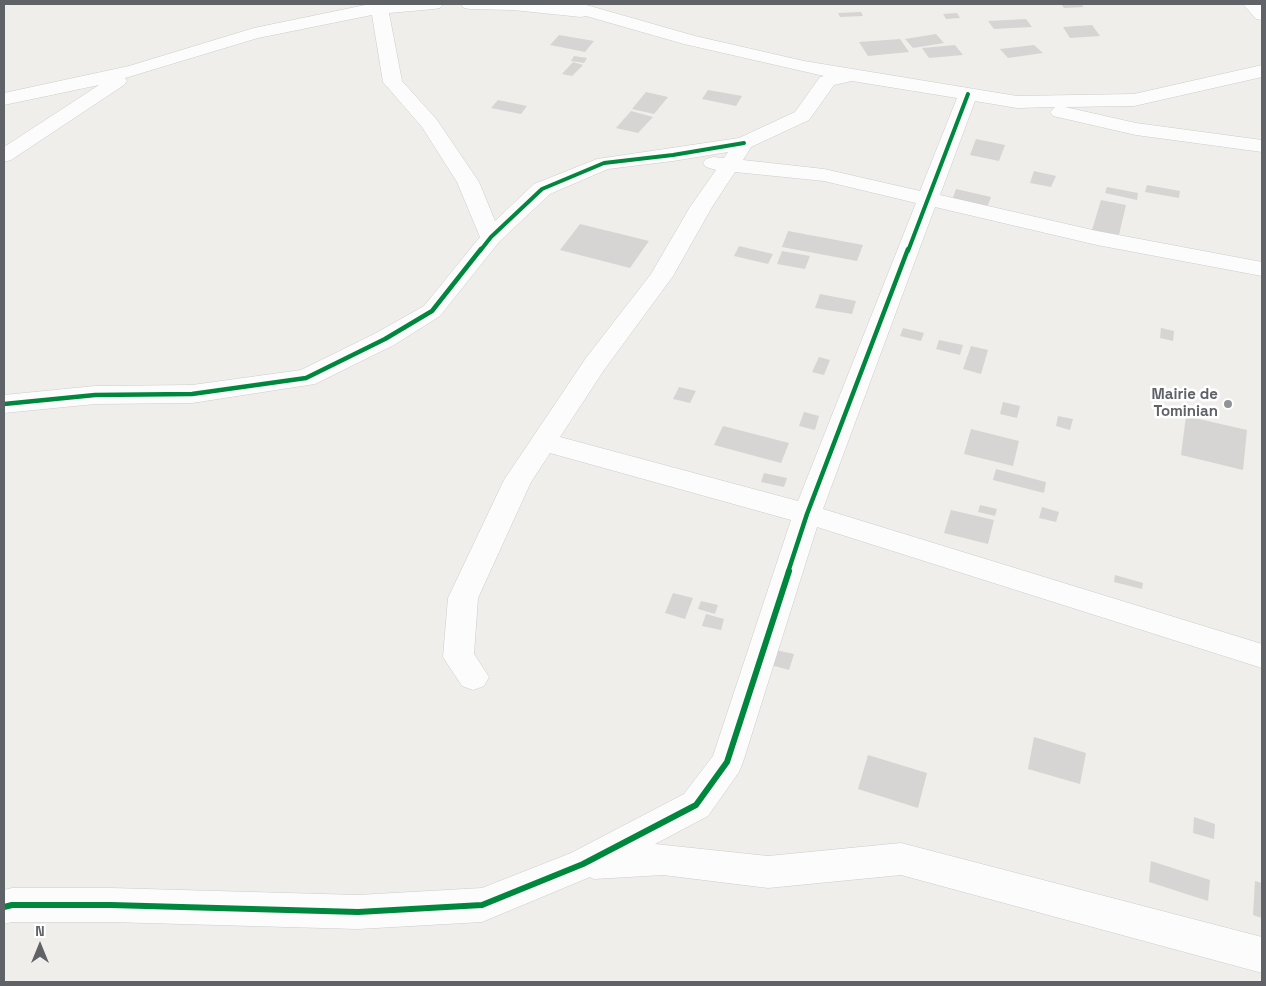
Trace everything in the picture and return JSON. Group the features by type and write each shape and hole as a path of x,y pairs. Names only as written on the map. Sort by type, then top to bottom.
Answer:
{"street":[{"path":"4,99 135,70 254,33 379,6 434,4"},
{"path":"470,4 513,5 595,14"},
{"path":"564,4 690,40 804,67 1017,102 1136,129 1262,146"},
{"path":"1252,4 1262,15"},
{"path":"379,6 393,82 430,124 468,182 491,237"},
{"path":"4,156 135,70"},
{"path":"1017,102 1134,100 1262,71"},
{"path":"4,404 95,395 192,394 306,378 385,339 432,311 491,237 542,189 604,163 673,155 744,143 802,116 827,81 851,75"},
{"path":"4,907 12,905 111,905 358,912 482,905 583,864 696,806 727,762 807,514 926,198 968,94"},
{"path":"473,677 458,657 463,598 518,480 595,364 661,276 701,207 744,143"},
{"path":"673,155 730,166 824,175 1097,238 1262,269"},
{"path":"543,442 807,514 1262,656"},
{"path":"583,864 663,859 768,872 901,859 1262,955"}],"building":[{"path":"1061,4 1081,4 1084,7 1064,8"},
{"path":"861,12 863,16 840,17 838,13"},
{"path":"957,13 960,18 946,19 943,14"},
{"path":"1026,19 1032,27 994,29 988,21"},
{"path":"1092,25 1100,36 1070,38 1063,27"},
{"path":"936,34 944,43 913,48 905,39"},
{"path":"559,35 594,41 585,52 550,45"},
{"path":"900,39 909,52 868,56 859,42"},
{"path":"955,45 963,55 929,58 922,48"},
{"path":"1034,45 1043,53 1008,58 1000,49"},
{"path":"574,56 587,58 584,63 571,61"},
{"path":"573,62 583,65 572,76 562,74"},
{"path":"708,90 742,96 736,106 702,99"},
{"path":"646,92 668,97 654,114 632,109"},
{"path":"498,100 527,106 521,114 491,108"},
{"path":"631,111 653,117 638,133 616,128"},
{"path":"976,139 1005,145 999,161 970,155"},
{"path":"1034,171 1056,176 1051,187 1030,183"},
{"path":"1147,185 1180,191 1179,198 1145,192"},
{"path":"1107,187 1138,193 1137,200 1105,193"},
{"path":"956,189 991,197 986,210 951,203"},
{"path":"1101,200 1126,205 1119,235 1092,230"},
{"path":"580,224 649,241 630,268 560,250"},
{"path":"788,231 863,245 857,261 782,247"},
{"path":"739,246 773,254 768,264 734,256"},
{"path":"782,251 810,256 805,269 777,264"},
{"path":"820,294 856,301 852,314 815,308"},
{"path":"903,328 924,333 921,341 900,336"},
{"path":"1161,328 1174,331 1173,341 1160,338"},
{"path":"939,340 963,345 960,355 936,349"},
{"path":"971,346 988,350 981,374 963,369"},
{"path":"819,357 830,360 824,375 812,372"},
{"path":"679,387 696,391 690,403 673,399"},
{"path":"1003,402 1020,406 1017,418 1000,414"},
{"path":"804,412 819,416 815,430 799,426"},
{"path":"1058,416 1073,419 1070,430 1056,426"},
{"path":"1186,416 1247,430 1243,470 1181,455"},
{"path":"723,426 789,443 781,463 714,445"},
{"path":"971,429 1019,441 1013,466 964,454"},
{"path":"996,469 1046,482 1044,493 993,480"},
{"path":"764,473 787,478 784,487 761,482"},
{"path":"980,505 997,509 995,516 978,512"},
{"path":"1042,507 1059,512 1056,522 1039,518"},
{"path":"951,510 994,520 988,544 944,533"},
{"path":"1115,575 1143,583 1142,589 1114,582"},
{"path":"673,593 693,598 685,619 665,613"},
{"path":"701,601 718,605 715,614 698,609"},
{"path":"706,614 724,619 721,630 702,626"},
{"path":"771,649 794,654 789,670 767,664"},
{"path":"1034,737 1086,753 1080,784 1028,769"},
{"path":"868,755 927,773 918,808 858,789"},
{"path":"1194,817 1215,824 1214,839 1193,833"},
{"path":"1151,861 1210,880 1208,901 1149,882"},
{"path":"1255,881 1262,883 1262,918 1253,915"}],"cycle path":[{"path":"4,907 12,905 111,905 358,912 482,905 583,864 696,805 727,762 807,514 968,94"},
{"path":"4,404 95,395 192,394 306,378 385,339 432,311 491,237 542,189 604,163 673,155 744,143"}],"place":[{"name":"Mairie de Tominian","path":"1228,404"}]}
